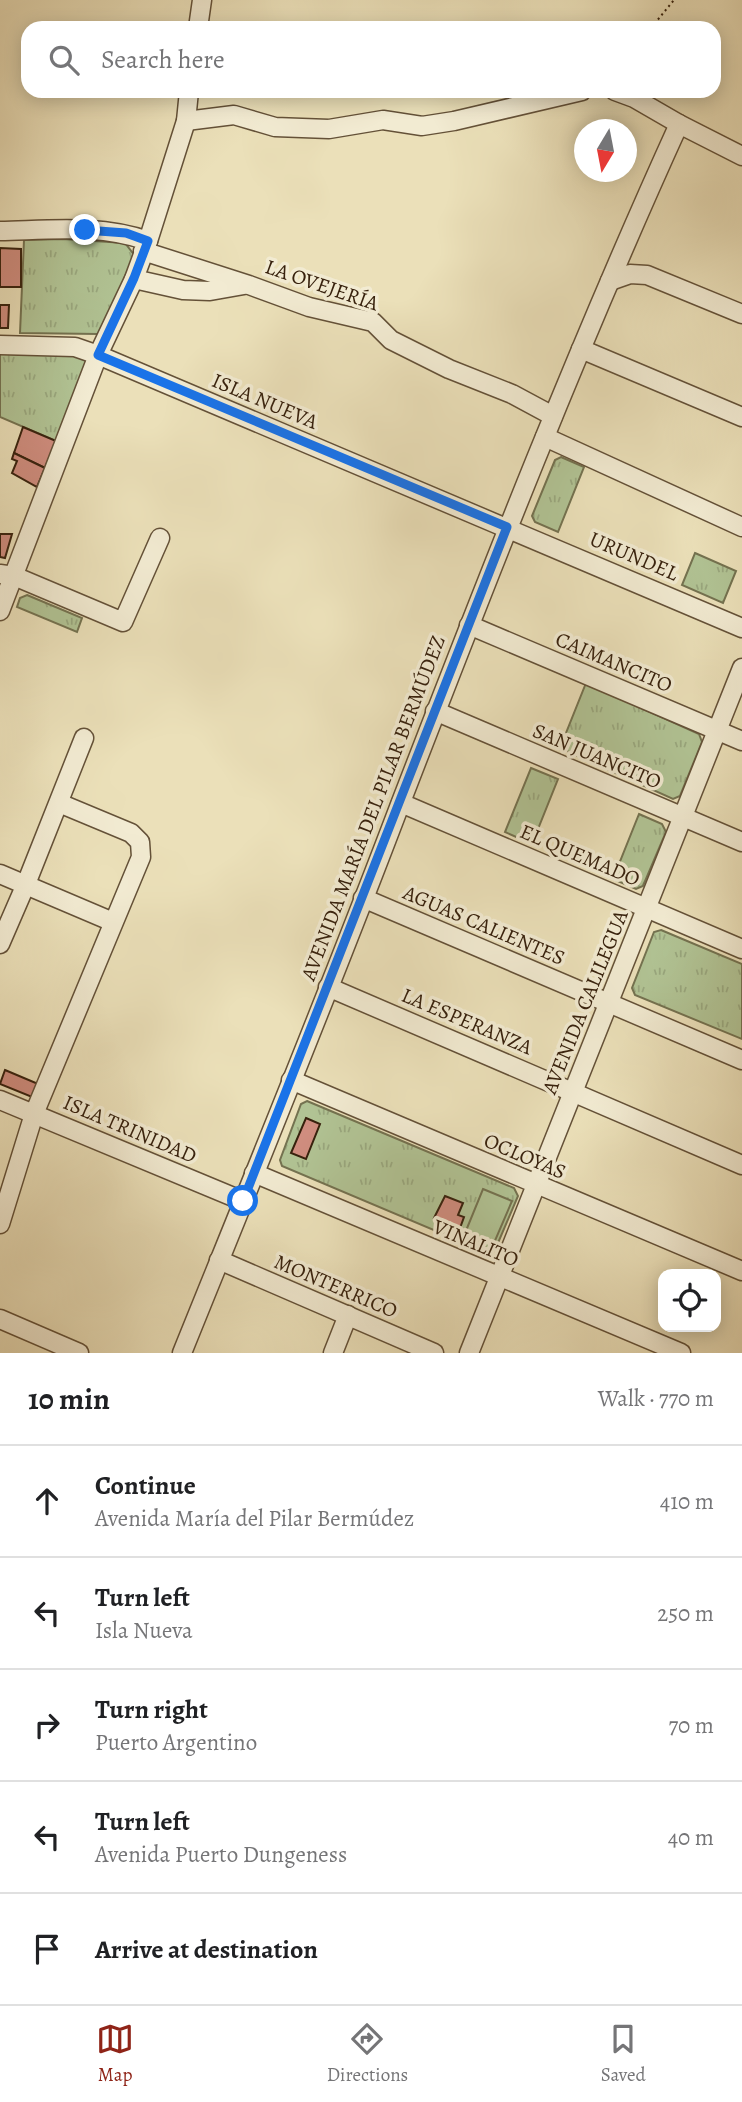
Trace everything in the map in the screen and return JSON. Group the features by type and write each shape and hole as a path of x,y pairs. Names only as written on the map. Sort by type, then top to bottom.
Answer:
{"street":[{"path":"199,21 202,0"},
{"path":"0,611 7,575 98,355 134,278 186,121 188,98"},
{"path":"186,121 234,115 275,127 329,129 383,120 422,126 552,98"},
{"path":"634,98 742,156"},
{"name":"AVENIDA MARÍA DEL PILAR BERMÚDEZ","path":"182,1353 401,803 507,527 679,124"},
{"name":"LA OVEJERÍA","path":"0,231 85,230 126,233 145,246 309,307 373,323 391,340 449,369 512,394 553,416"},
{"path":"610,281 630,274 647,275 742,314"},
{"path":"134,278 183,290 249,285"},
{"name":"ISLA NUEVA","path":"0,345 75,347 98,355 507,527"},
{"path":"581,349 742,417"},
{"path":"545,437 742,527"},
{"name":"URUNDEL","path":"507,527 742,628"},
{"path":"7,575 124,622 160,538"},
{"name":"CAIMANCITO","path":"469,625 742,741"},
{"name":"AVENIDA CALILEGUA","path":"469,1353 742,668"},
{"name":"SAN JUANCITO","path":"435,711 742,842"},
{"path":"0,943 84,738"},
{"path":"0,1224 34,1114 141,858 140,842 131,833 59,803"},
{"name":"EL QUEMADO","path":"401,803 742,949"},
{"path":"0,874 113,922"},
{"name":"AGUAS CALIENTES","path":"363,898 742,1060"},
{"name":"LA ESPERANZA","path":"328,987 742,1164"},
{"name":"OCLOYAS","path":"291,1080 742,1271"},
{"name":"ISLA TRINIDAD","path":"0,1100 243,1201"},
{"name":"VINALITO","path":"254,1173 681,1353"},
{"name":"MONTERRICO","path":"219,1260 434,1353"},
{"path":"333,1353 348,1315"},
{"path":"0,1319 58,1349 79,1353"}],"path":[{"path":"657,21 674,0"}],"green space":[{"path":"63,239 125,243 135,256 106,329 98,334 20,333 24,240"},
{"path":"0,353 81,354 89,363 56,441 0,417"},
{"path":"561,457 584,467 558,532 535,522 532,516 555,460"},
{"path":"695,553 736,571 723,603 682,585"},
{"path":"27,595 82,618 77,632 17,607 20,598"},
{"path":"586,683 699,734 702,742 680,796 673,799 560,748"},
{"path":"531,768 558,779 532,844 505,832"},
{"path":"639,814 662,824 666,832 643,886 636,889 613,879"},
{"path":"661,930 742,964 742,1039 635,995 632,988 654,932"},
{"path":"307,1101 514,1188 518,1196 495,1250 488,1253 282,1166 280,1160 301,1104"},
{"path":"483,1189 512,1201 491,1250 463,1238"}],"building":[{"path":"0,248 21,249 21,287 0,287"},
{"path":"0,305 9,305 8,328 0,328"},
{"path":"23,427 56,441 45,468 14,453"},
{"path":"14,453 45,468 37,487 12,473 17,461 12,459"},
{"path":"0,534 12,534 5,558 0,557"},
{"path":"5,1070 43,1086 37,1099 0,1084"},
{"path":"306,1118 320,1124 306,1159 291,1153"},
{"path":"445,1196 463,1203 458,1215 464,1217 460,1228 434,1218"}],"route":[{"path":"85,230 126,233 148,241 98,355 507,527 243,1201"}]}
